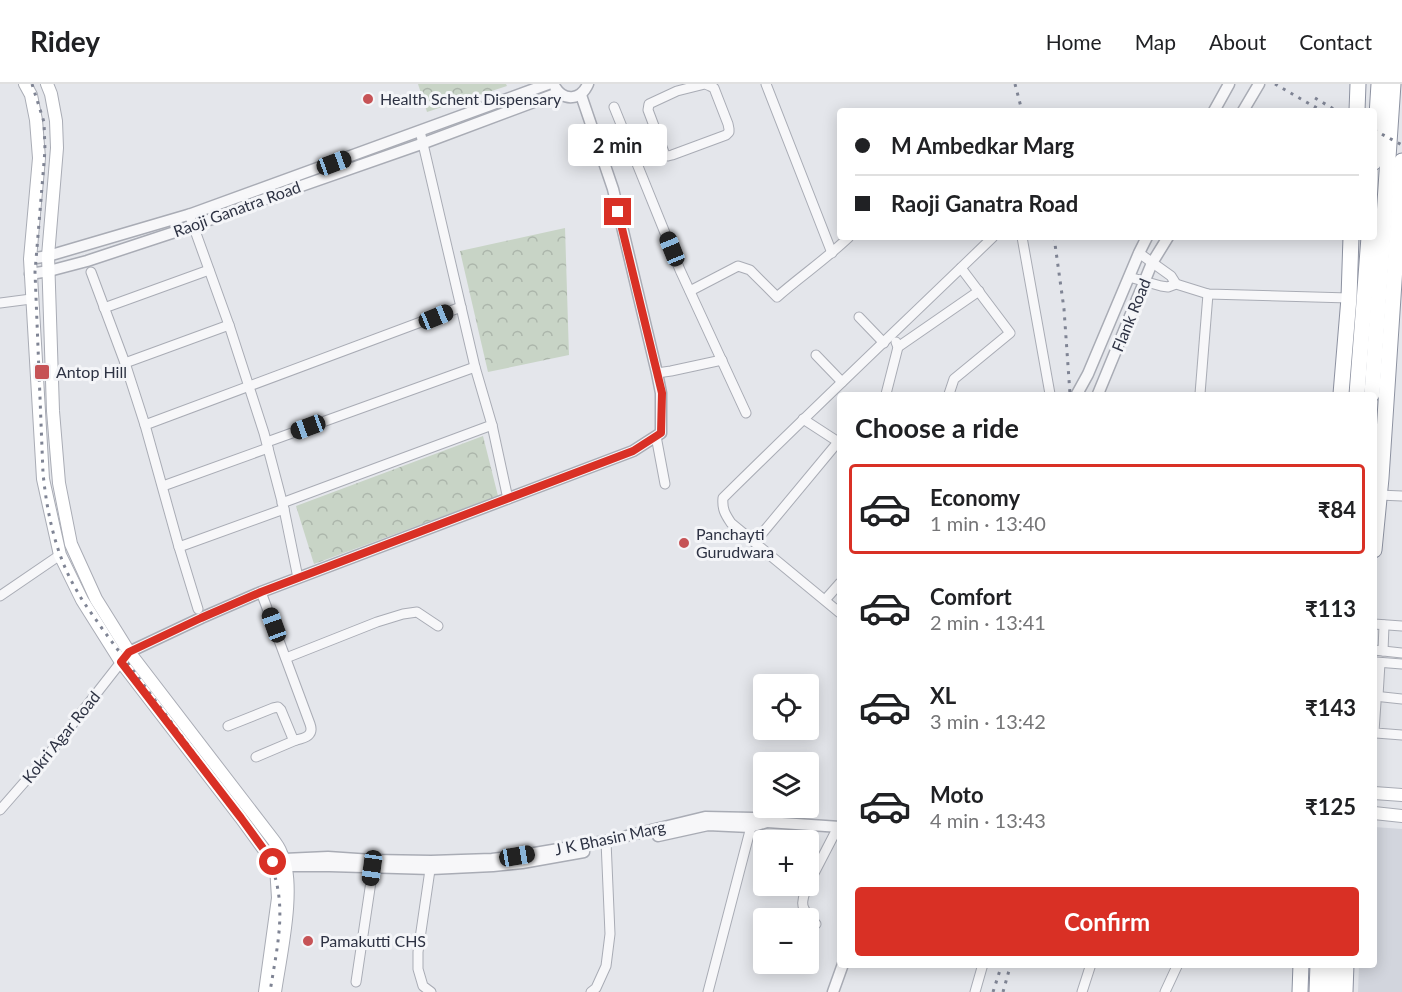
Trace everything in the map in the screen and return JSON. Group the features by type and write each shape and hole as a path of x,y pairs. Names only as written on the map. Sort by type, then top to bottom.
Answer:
{"highway":[{"path":"1377,123 1380,84"},
{"path":"1358,392 1370,319 1393,84"},
{"path":"1377,517 1400,237 1402,161"},
{"path":"1341,392 1351,240"},
{"path":"1369,240 1372,392"},
{"path":"1370,319 1396,288"},
{"path":"1349,295 1370,319"},
{"path":"1300,992 1301,968"},
{"path":"1317,992 1318,968"},
{"path":"1331,992 1332,968"},
{"path":"1345,992 1346,968"}],"main road":[{"path":"25,84 31,95 36,120 39,158 30,274 43,479 60,555 82,600 241,818 280,864 288,898 275,992"},
{"path":"47,84 56,121 57,148 48,256 58,483 71,544 125,657"},
{"path":"40,431 55,431"},
{"path":"1377,793 1402,795"},
{"path":"1377,813 1402,816"},
{"path":"265,992 278,898 280,864"}],"street":[{"name":"Raoji Ganatra Road","path":"30,274 87,261 193,226 271,191 420,131 548,84"},
{"path":"556,88 570,98 581,94 588,84"},
{"path":"766,84 832,253"},
{"path":"1216,108 1229,84"},
{"path":"1245,108 1259,84"},
{"path":"700,85 714,88 729,132 672,155 664,155 648,106 675,88 700,85"},
{"name":"Raoji Ganatra Road","path":"30,259 129,233 424,143 556,88"},
{"path":"125,657 201,618 261,592 633,451 661,433 662,393 613,189 581,94"},
{"path":"614,107 690,291 746,413"},
{"path":"420,131 508,499"},
{"path":"189,214 229,325 267,445 283,506 298,579"},
{"path":"690,291 738,266 750,270 777,297 846,240"},
{"path":"837,610 731,523 722,506 723,498 990,240"},
{"path":"1023,240 1050,392"},
{"path":"1078,392 1146,240"},
{"name":"Flank Road","path":"1099,392 1152,263 1166,240"},
{"path":"1139,253 1171,276 1176,284"},
{"path":"950,392 954,379 1010,333 961,268"},
{"path":"105,308 209,270"},
{"path":"91,272 145,425 198,609"},
{"path":"1129,277 1161,286 1168,287 1176,284 1208,294 1349,295"},
{"path":"886,392 898,346 979,291"},
{"path":"1200,392 1208,294"},
{"path":"0,303 31,299"},
{"path":"145,425 461,307"},
{"path":"859,317 884,343"},
{"path":"125,363 229,325"},
{"path":"892,335 898,346"},
{"path":"816,355 842,382"},
{"path":"657,373 722,360"},
{"path":"163,486 475,367"},
{"path":"1104,392 1105,381"},
{"path":"803,419 837,442"},
{"path":"179,547 492,425"},
{"path":"656,436 665,484"},
{"path":"755,542 837,445"},
{"path":"1379,495 1402,496"},
{"path":"0,596 60,555"},
{"path":"825,600 837,586"},
{"path":"256,757 310,735 312,729 261,592"},
{"path":"286,658 403,614 417,612 438,626"},
{"path":"1402,626 1379,624 1378,651 1402,653"},
{"name":"Kokri Agar Road","path":"0,810 50,754 125,657"},
{"path":"1377,662 1402,664"},
{"path":"1377,699 1402,699"},
{"path":"1377,699 1402,704"},
{"path":"228,726 278,707 296,740"},
{"path":"1377,734 1402,735"},
{"name":"J K Bhasin Marg","path":"280,864 328,857 372,864 512,864 692,824 767,822 837,827"},
{"path":"708,992 752,823"},
{"path":"819,864 837,831"},
{"path":"591,992 596,988 606,966 609,945 607,844"},
{"path":"356,982 372,864"},
{"path":"431,865 418,952 418,969 423,986 431,992"},
{"path":"833,992 842,968"},
{"path":"975,992 982,968"},
{"path":"1082,992 1090,968"},
{"path":"1165,992 1176,968"}],"shaded area":[{"path":"1377,827 1402,829 1402,992 1358,992 1359,968 1377,968"}],"green space":[{"path":"418,84 506,84 507,86 427,112"},
{"path":"565,228 569,355 488,372 460,251"},
{"path":"483,436 498,496 314,564 296,506"}],"railway":[{"path":"32,84 44,122 45,150 35,272 43,473 54,534 63,564 80,596 259,841 269,860 279,897 280,915 270,992"},
{"path":"1015,84 1021,108"},
{"path":"1275,84 1317,108"},
{"path":"1315,98 1332,108"},
{"path":"1377,132 1402,145"},
{"path":"1054,240 1064,309 1070,392"},
{"path":"993,992 1001,968"},
{"path":"1003,992 1010,968"}],"place":[{"name":"Health Schent Dispensary","path":"368,99"},
{"name":"Antop Hill","path":"42,372"},
{"name":"Panchayti Gurudwara","path":"684,543"},
{"name":"Pamakutti CHS","path":"308,941"}],"route":[{"path":"273,862 121,662 129,652 261,592 633,451 661,433 662,393 618,212"}]}
